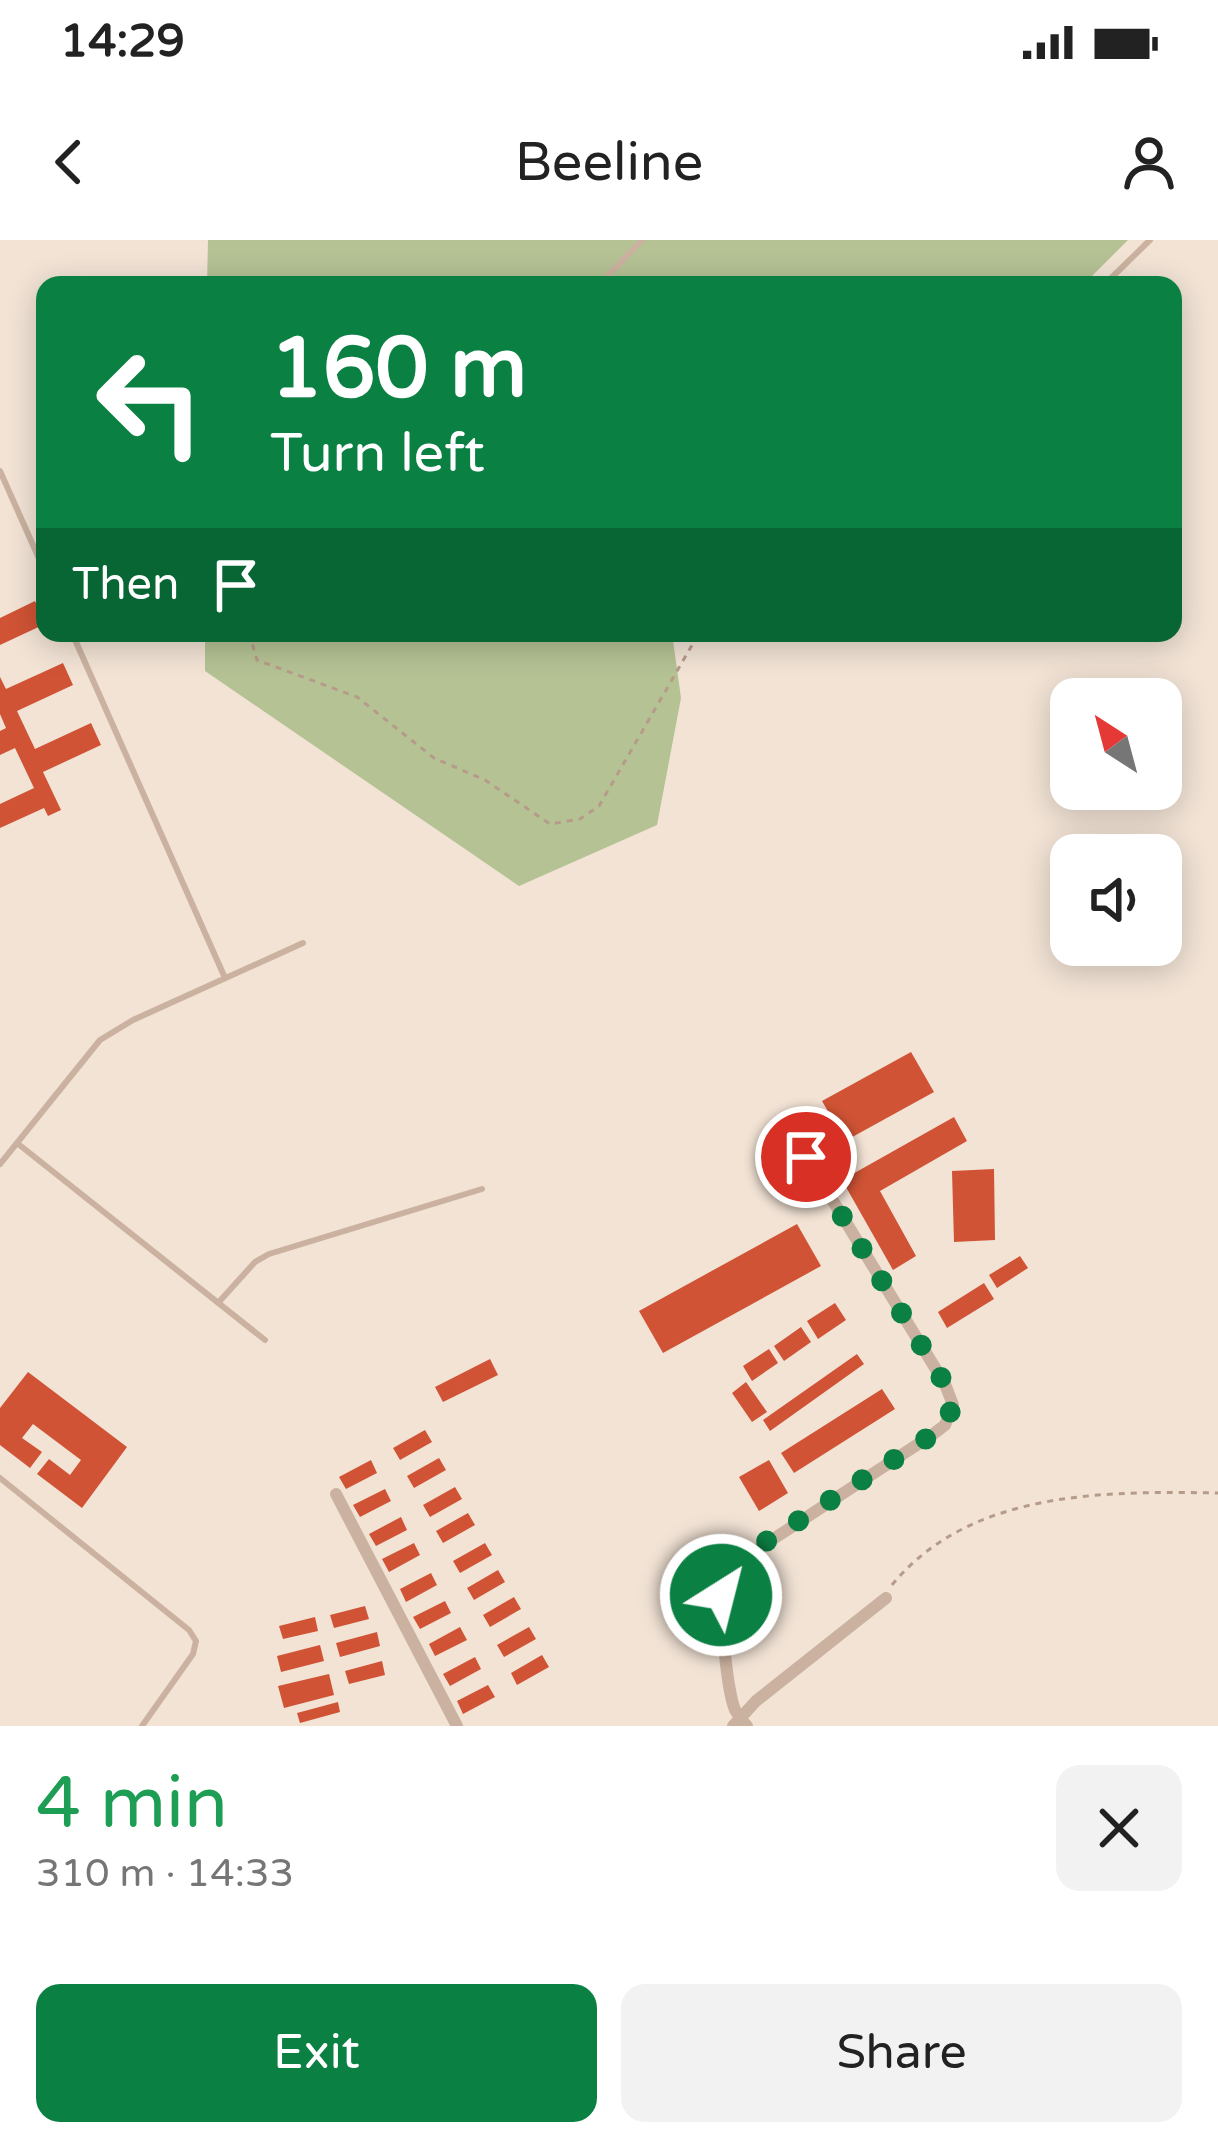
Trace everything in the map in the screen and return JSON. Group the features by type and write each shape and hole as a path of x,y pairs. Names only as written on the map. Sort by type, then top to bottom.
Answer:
{"street":[{"path":"740,1724 723,1619 720,1585 726,1570 932,1435 945,1425 953,1405 945,1384 806,1157"},
{"path":"336,1494 458,1726"},
{"path":"740,1724 756,1701 886,1598"}],"lane":[{"path":"608,276 642,240"},
{"path":"1113,276 1150,240"},
{"path":"0,471 36,552"},
{"path":"76,642 225,978"},
{"path":"0,1164 100,1040 133,1020 303,943"},
{"path":"17,1143 265,1340"},
{"path":"218,1303 255,1262 269,1254 482,1189"},
{"path":"0,1478 194,1638 193,1654 142,1726"}],"path":[{"path":"251,642 256,660 357,697 434,758 485,780 550,824 580,819 599,806 694,642"},
{"path":"886,1598 905,1568 929,1550 1005,1509 1076,1498 1218,1493"}],"green space":[{"path":"208,240 1128,240 1092,276 207,276"},
{"path":"205,642 673,642 681,698 657,825 519,886 205,671"}],"building":[{"path":"35,601 36,628 0,645 0,618"},
{"path":"63,663 73,685 17,711 35,749 91,723 101,745 43,772 61,810 48,816 44,808 0,828 0,804 34,788 15,748 0,755 0,731 6,728 0,714 0,677 6,689"},
{"path":"911,1052 934,1092 845,1141 822,1101"},
{"path":"954,1117 967,1141 880,1191 916,1256 893,1270 842,1180"},
{"path":"994,1169 995,1240 954,1242 952,1171"},
{"path":"797,1224 821,1266 663,1353 639,1311"},
{"path":"1020,1256 1028,1268 997,1288 989,1275"},
{"path":"984,1283 994,1299 947,1328 938,1312"},
{"path":"835,1303 846,1320 818,1339 807,1321"},
{"path":"801,1327 811,1342 784,1361 774,1346"},
{"path":"769,1349 778,1363 752,1381 743,1366"},
{"path":"857,1354 864,1364 770,1431 763,1420"},
{"path":"490,1359 498,1375 443,1402 435,1387"},
{"path":"28,1372 127,1447 82,1508 37,1474 49,1459 70,1475 81,1460 33,1424 22,1438 42,1452 30,1468 0,1445 0,1408"},
{"path":"746,1382 767,1412 752,1422 732,1393"},
{"path":"882,1389 895,1409 794,1473 781,1453"},
{"path":"425,1430 432,1442 400,1460 393,1448"},
{"path":"439,1458 446,1470 414,1488 407,1476"},
{"path":"371,1460 377,1473 346,1489 339,1477"},
{"path":"769,1460 788,1493 759,1511 739,1477"},
{"path":"455,1487 462,1499 430,1517 423,1505"},
{"path":"385,1489 391,1501 360,1517 353,1505"},
{"path":"468,1513 475,1525 443,1543 436,1531"},
{"path":"401,1517 407,1530 376,1546 369,1534"},
{"path":"414,1543 420,1555 389,1572 382,1559"},
{"path":"485,1543 492,1555 460,1573 453,1561"},
{"path":"498,1570 505,1582 474,1600 467,1588"},
{"path":"431,1573 437,1585 406,1602 400,1589"},
{"path":"514,1597 521,1609 490,1627 483,1615"},
{"path":"445,1601 451,1613 420,1629 413,1617"},
{"path":"365,1606 369,1619 334,1628 330,1615"},
{"path":"315,1617 318,1631 283,1639 279,1626"},
{"path":"460,1627 467,1640 435,1656 429,1644"},
{"path":"529,1627 536,1639 504,1657 497,1645"},
{"path":"377,1632 380,1646 340,1657 336,1643"},
{"path":"320,1645 324,1661 281,1672 277,1656"},
{"path":"542,1655 549,1667 517,1685 511,1673"},
{"path":"475,1657 481,1669 450,1686 443,1674"},
{"path":"382,1661 385,1675 349,1684 345,1671"},
{"path":"329,1674 334,1695 284,1708 278,1686"},
{"path":"488,1685 495,1697 463,1714 457,1701"},
{"path":"338,1702 340,1712 300,1723 297,1713"}],"route":[{"path":"721,1595 720,1585 731,1564 932,1435 945,1425 953,1405 945,1384 806,1157"}]}
